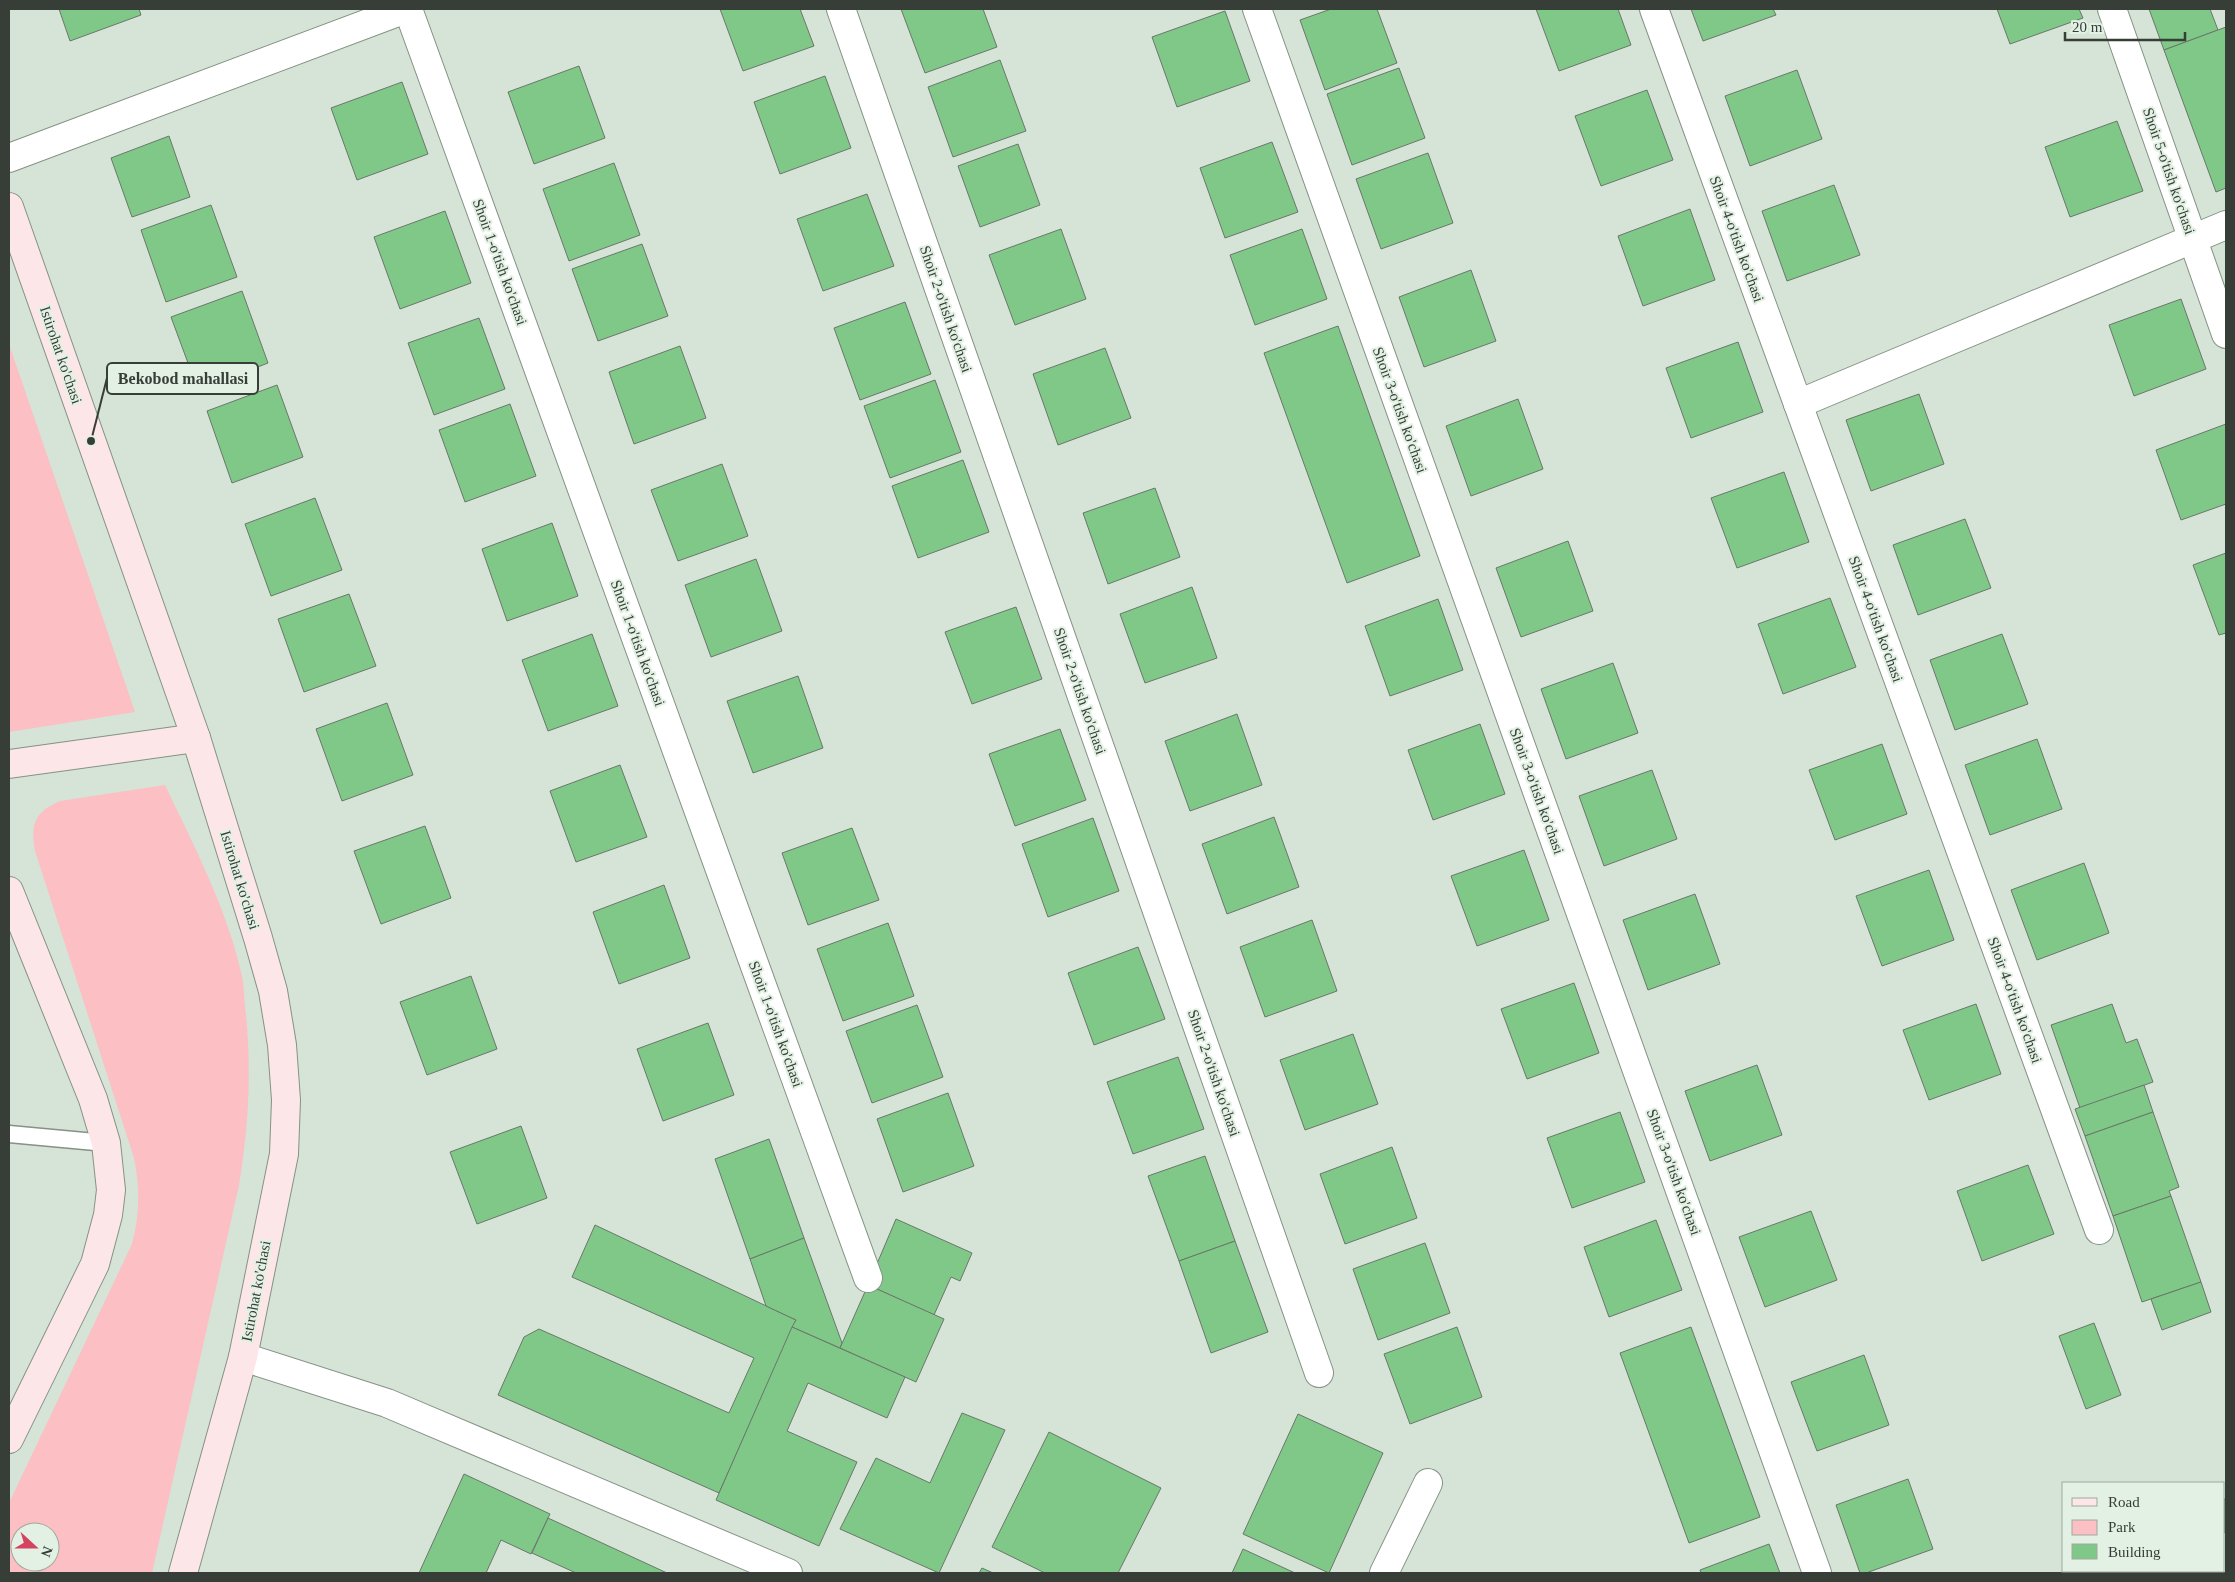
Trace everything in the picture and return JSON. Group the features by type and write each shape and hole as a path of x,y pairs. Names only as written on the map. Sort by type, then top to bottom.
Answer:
{"main road":[{"name":"Istirohat ko'chasi","path":"9,208 196,738 273,991 283,1054 286,1100 284,1154 243,1357 183,1573"},
{"path":"9,764 196,738"},
{"path":"9,891 93,1099 106,1143 111,1190 108,1215 95,1264 9,1439"}],"street":[{"path":"9,158 407,9"},
{"name":"Shoir 1-o'tish ko'chasi","path":"407,9 868,1278"},
{"name":"Shoir 2-o'tish ko'chasi","path":"841,9 1319,1373"},
{"name":"Shoir 3-o'tish ko'chasi","path":"1257,9 1817,1573"},
{"name":"Shoir 4-o'tish ko'chasi","path":"1654,9 2099,1230"},
{"name":"Shoir 5-o'tish ko'chasi","path":"2112,9 2226,334"},
{"path":"1798,404 2226,225"},
{"path":"243,1357 387,1403 788,1573"},
{"path":"1384,1573 1428,1483"}],"lane":[{"path":"9,1134 106,1143"}],"green space":[{"path":"9,344 135,712 9,732"},
{"path":"165,785 218,900 235,948 242,976 249,1073 247,1118 239,1185 152,1573 9,1573 9,1503 132,1244 138,1212 138,1190 134,1158 35,851 33,833 36,820 52,805 60,801"}],"building":[{"path":"59,9 139,9 141,15 70,41"},
{"path":"720,9 800,9 814,46 743,71"},
{"path":"901,9 983,9 997,47 925,73"},
{"path":"1331,9 1377,9 1397,63 1325,90 1300,20"},
{"path":"1536,9 1618,9 1631,45 1559,71"},
{"path":"1691,9 1773,9 1776,15 1703,41"},
{"path":"1997,9 2079,9 2083,18 2010,44"},
{"path":"2149,9 2210,9 2218,30 2164,50"},
{"path":"1225,11 1250,81 1177,107 1152,37"},
{"path":"2226,27 2226,188 2216,192 2164,50"},
{"path":"1000,60 1026,131 953,157 928,87"},
{"path":"579,66 605,138 534,164 508,92"},
{"path":"1399,68 1425,138 1352,165 1327,94"},
{"path":"1797,70 1822,139 1750,166 1725,96"},
{"path":"825,76 851,148 780,174 754,102"},
{"path":"402,82 428,154 357,180 331,108"},
{"path":"1647,90 1673,160 1601,186 1575,116"},
{"path":"2117,121 2143,191 2070,217 2045,147"},
{"path":"169,136 190,197 132,217 111,158"},
{"path":"1272,142 1298,212 1225,238 1200,168"},
{"path":"1018,144 1040,205 980,227 958,166"},
{"path":"1428,153 1453,223 1381,249 1356,179"},
{"path":"614,163 640,235 569,261 543,189"},
{"path":"1834,185 1860,255 1787,281 1762,211"},
{"path":"867,194 894,266 823,291 797,219"},
{"path":"211,205 237,277 166,302 141,230"},
{"path":"1690,209 1715,280 1643,306 1618,236"},
{"path":"445,211 471,283 400,309 374,237"},
{"path":"1061,229 1086,299 1015,325 989,255"},
{"path":"1302,229 1327,299 1255,325 1230,255"},
{"path":"642,244 668,316 598,341 572,269"},
{"path":"1471,270 1496,341 1424,367 1399,297"},
{"path":"242,291 268,363 198,390 171,317"},
{"path":"2181,299 2206,369 2134,396 2109,325"},
{"path":"905,302 931,374 860,400 834,328"},
{"path":"479,318 505,389 434,415 408,343"},
{"path":"1338,326 1420,556 1347,583 1264,353"},
{"path":"1738,342 1763,412 1691,438 1666,368"},
{"path":"680,346 706,418 634,444 609,372"},
{"path":"1105,348 1131,418 1058,445 1033,374"},
{"path":"935,380 961,452 890,478 864,406"},
{"path":"277,385 303,457 232,483 207,411"},
{"path":"1919,394 1944,464 1871,491 1846,420"},
{"path":"1518,399 1543,469 1471,496 1446,426"},
{"path":"510,404 536,476 465,502 439,430"},
{"path":"2226,424 2226,504 2181,520 2156,450"},
{"path":"963,460 989,532 918,558 892,486"},
{"path":"722,464 748,536 678,561 651,490"},
{"path":"1784,472 1809,542 1737,568 1711,498"},
{"path":"1155,488 1180,557 1108,584 1083,513"},
{"path":"315,498 342,570 271,596 245,524"},
{"path":"1965,519 1991,588 1918,615 1893,545"},
{"path":"552,523 578,596 507,621 482,549"},
{"path":"1568,541 1593,611 1521,637 1496,568"},
{"path":"2226,553 2226,633 2219,635 2193,565"},
{"path":"756,559 782,631 711,657 685,585"},
{"path":"1192,587 1217,658 1145,683 1120,614"},
{"path":"349,594 376,666 304,692 278,619"},
{"path":"1830,598 1856,667 1783,694 1758,624"},
{"path":"1438,599 1463,670 1390,696 1365,626"},
{"path":"1016,607 1042,679 972,704 945,632"},
{"path":"592,634 618,706 548,731 522,660"},
{"path":"2002,634 2028,704 1955,730 1930,660"},
{"path":"1613,663 1638,733 1566,759 1541,689"},
{"path":"798,676 823,748 753,773 727,701"},
{"path":"387,703 413,775 342,801 316,729"},
{"path":"1237,714 1262,785 1190,811 1165,741"},
{"path":"1480,724 1505,794 1433,820 1408,750"},
{"path":"1060,729 1086,800 1015,826 989,754"},
{"path":"2037,739 2062,809 1990,835 1965,765"},
{"path":"1882,744 1907,814 1835,840 1809,770"},
{"path":"620,765 647,837 576,862 550,791"},
{"path":"1652,770 1677,839 1604,866 1579,796"},
{"path":"1274,817 1299,887 1227,914 1202,844"},
{"path":"1093,818 1119,891 1048,917 1022,844"},
{"path":"425,826 451,898 381,924 354,851"},
{"path":"852,828 879,900 808,925 782,853"},
{"path":"1524,850 1549,920 1477,946 1451,876"},
{"path":"2084,863 2109,933 2037,960 2011,890"},
{"path":"1929,870 1954,940 1882,966 1856,896"},
{"path":"664,885 690,958 619,984 593,912"},
{"path":"1695,894 1720,964 1648,990 1623,920"},
{"path":"1312,920 1337,991 1265,1017 1240,947"},
{"path":"888,923 914,996 843,1021 817,949"},
{"path":"1138,947 1165,1019 1094,1045 1068,973"},
{"path":"471,976 497,1049 427,1075 400,1002"},
{"path":"1574,983 1599,1053 1527,1079 1501,1009"},
{"path":"1976,1004 2001,1074 1929,1100 1903,1030"},
{"path":"2112,1004 2126,1043 2137,1039 2153,1082 2080,1108 2051,1025"},
{"path":"917,1005 943,1077 872,1103 846,1031"},
{"path":"708,1023 734,1095 663,1121 637,1049"},
{"path":"1353,1034 1378,1104 1305,1130 1280,1060"},
{"path":"1178,1057 1204,1129 1133,1154 1107,1082"},
{"path":"1757,1065 1782,1135 1710,1161 1685,1091"},
{"path":"2144,1085 2153,1112 2085,1136 2075,1109"},
{"path":"948,1093 974,1166 903,1192 877,1119"},
{"path":"1620,1112 1645,1182 1572,1208 1547,1138"},
{"path":"2153,1112 2179,1187 2169,1191 2171,1196 2113,1216 2085,1136"},
{"path":"521,1126 547,1198 477,1224 450,1152"},
{"path":"769,1139 804,1238 750,1259 715,1159"},
{"path":"1392,1147 1417,1218 1345,1244 1320,1174"},
{"path":"1205,1156 1235,1241 1179,1261 1148,1176"},
{"path":"2028,1165 2054,1234 1982,1261 1957,1191"},
{"path":"2171,1196 2201,1282 2142,1302 2113,1216"},
{"path":"1811,1211 1837,1280 1765,1307 1739,1237"},
{"path":"896,1219 972,1253 960,1281 951,1277 934,1315 868,1285"},
{"path":"1656,1220 1682,1290 1609,1317 1584,1247"},
{"path":"595,1225 796,1320 719,1493 498,1395 524,1337 539,1329 729,1413 754,1358 572,1277"},
{"path":"804,1238 842,1343 840,1348 792,1327 796,1320 766,1306 750,1259"},
{"path":"1235,1241 1268,1332 1211,1353 1179,1261"},
{"path":"1425,1243 1450,1313 1378,1340 1353,1269"},
{"path":"2201,1282 2211,1312 2162,1330 2151,1299"},
{"path":"868,1285 944,1319 916,1382 840,1348"},
{"path":"2094,1323 2121,1395 2086,1409 2059,1336"},
{"path":"792,1327 905,1377 887,1418 808,1383 787,1431 857,1462 819,1546 716,1500"},
{"path":"1457,1327 1482,1397 1410,1424 1384,1354"},
{"path":"1691,1327 1760,1517 1689,1543 1620,1353"},
{"path":"1864,1355 1889,1425 1817,1451 1791,1382"},
{"path":"962,1413 1005,1430 939,1573 840,1529 876,1458 930,1483"},
{"path":"1298,1414 1383,1453 1329,1573 1243,1534"},
{"path":"1049,1432 1161,1488 1118,1573 1045,1573 992,1547"},
{"path":"464,1474 550,1514 531,1554 501,1540 486,1573 419,1573"},
{"path":"1908,1479 1933,1549 1866,1573 1860,1573 1836,1505"},
{"path":"2226,1497 2226,1534 2225,1533"},
{"path":"548,1518 667,1573 576,1573 532,1553"},
{"path":"1769,1544 1780,1573 1701,1573 1700,1570"},
{"path":"1243,1549 1295,1573 1232,1573"},
{"path":"982,1568 993,1573 979,1573"}],"place":[{"name":"Bekobod mahallasi","path":"91,441"}]}
